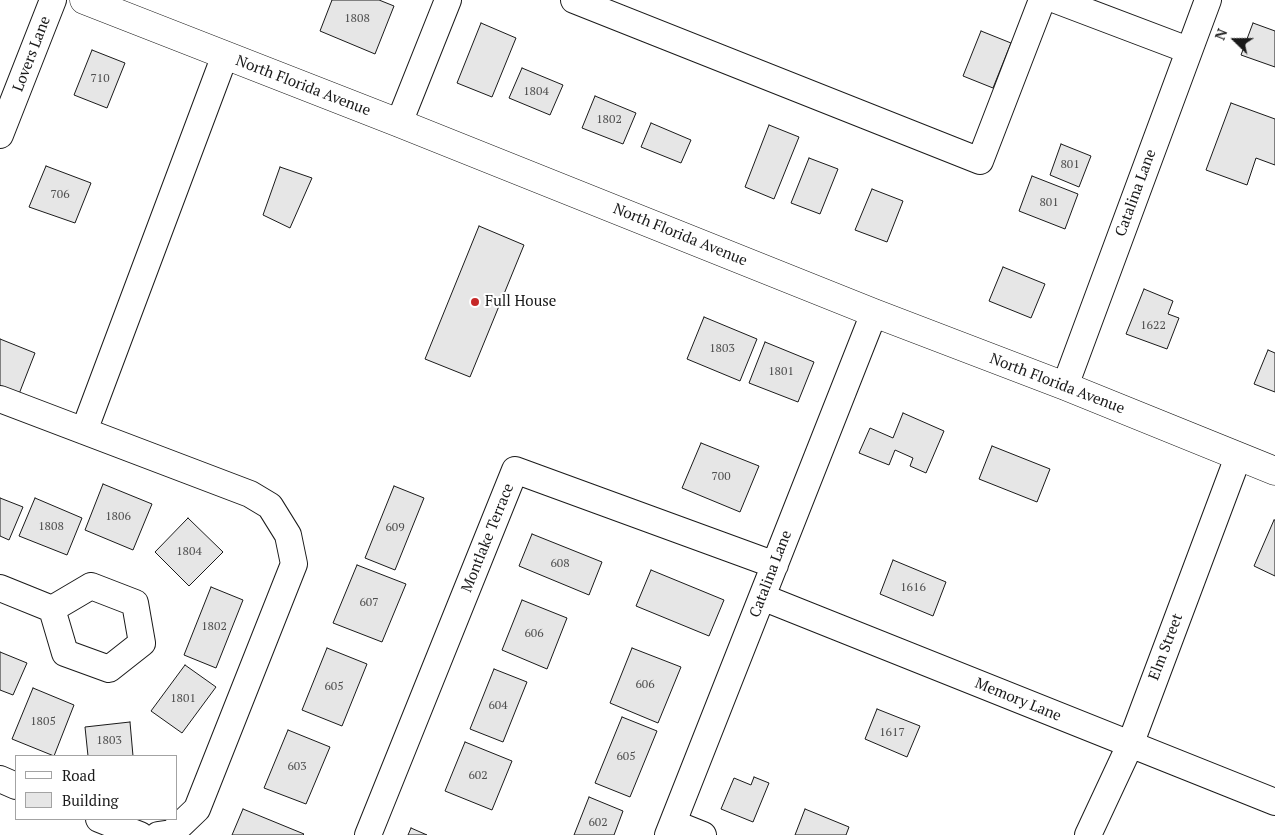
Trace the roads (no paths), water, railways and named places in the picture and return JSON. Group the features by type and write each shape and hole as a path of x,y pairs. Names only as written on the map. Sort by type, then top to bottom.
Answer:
{"main road":[{"name":"North Florida Avenue","path":"84,0 399,123 874,313 1065,386 1275,471"}],"street":[{"name":"Lovers Lane","path":"0,135 53,0"},
{"path":"399,123 448,0"},
{"path":"574,0 980,161 1042,0"},
{"path":"1056,0 1188,50"},
{"name":"Catalina Lane","path":"1065,386 1208,0"},
{"path":"84,431 225,55"},
{"name":"Catalina Lane","path":"671,829 874,313"},
{"path":"0,399 250,494 270,506 288,535 294,564 197,809 172,833 158,835"},
{"name":"Elm Street","path":"1088,835 1130,745 1238,457"},
{"name":"Montlake Terrace","path":"368,835 515,470 775,565"},
{"path":"0,588 52,609"},
{"name":"Memory Lane","path":"762,597 1275,802"},
{"path":"0,779 15,786"},
{"path":"102,820 140,835"},
{"path":"671,829 703,835"}],"place":[{"name":"Full House","path":"475,302"}]}
